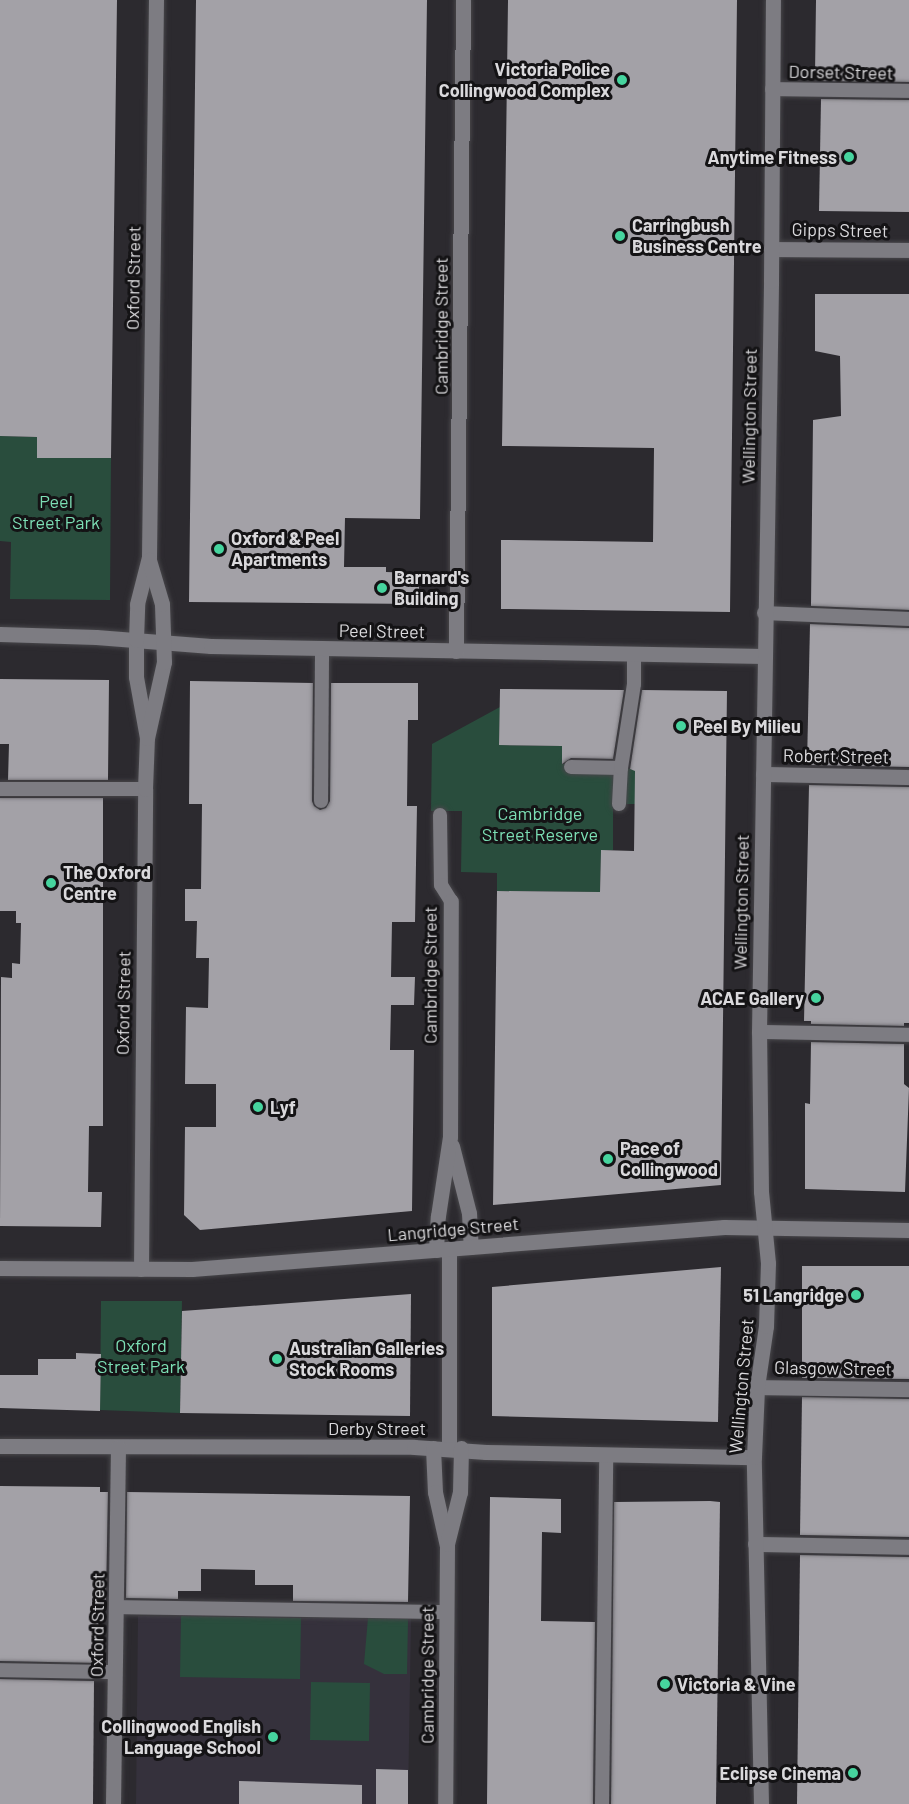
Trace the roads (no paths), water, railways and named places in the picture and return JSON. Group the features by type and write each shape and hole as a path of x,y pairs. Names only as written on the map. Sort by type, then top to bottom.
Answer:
{"street":[{"name":"Oxford Street","path":"147,738 136,677 136,640 137,604 148,557 156,0"},
{"name":"Cambridge Street","path":"456,651 463,0"},
{"name":"Wellington Street","path":"761,1804 754,1457 757,1387 766,1326 768,1263 761,1192 759,1032 771,249 772,0"},
{"name":"Gipps Street","path":"771,249 909,250"},
{"name":"Oxford Street","path":"141,1269 145,789 147,738 162,678 164,643 162,604 148,557"},
{"name":"Peel Street","path":"0,634 322,649 764,656"},
{"name":"Robert Street","path":"763,774 909,777"},
{"name":"Cambridge Street","path":"447,1546 460,1492 455,1448 443,1250 438,1216 450,1137 451,901"},
{"name":"Cambridge Street","path":"450,1137 469,1213 471,1247"},
{"name":"Langridge Street","path":"0,1268 201,1269 724,1227 903,1230"},
{"name":"Glasgow Street","path":"757,1387 909,1389"},
{"name":"Derby Street","path":"0,1446 455,1448 486,1452 754,1457"},
{"name":"Oxford Street","path":"112,1804 118,1447"},
{"name":"Cambridge Street","path":"433,1448 435,1492 447,1546 445,1804"},
{"path":"755,1544 909,1547"}],"lane":[{"name":"Dorset Street","path":"772,89 909,91"},
{"path":"764,614 909,619"},
{"path":"321,801 322,649"},
{"path":"619,804 621,768 634,684 634,654"},
{"path":"571,767 621,768"},
{"path":"0,789 145,789"},
{"name":"Cambridge Street","path":"440,815 441,885 451,901"},
{"path":"759,1032 909,1035"},
{"path":"903,1230 909,1219"},
{"path":"602,1804 606,1455"},
{"path":"117,1607 447,1612"},
{"path":"0,1670 115,1672"}],"place":[{"name":"Victoria Police Collingwood Complex","path":"622,80"},
{"name":"Anytime Fitness","path":"849,157"},
{"name":"Carringbush Business Centre","path":"620,236"},
{"name":"Oxford & Peel Apartments","path":"219,549"},
{"name":"Barnard's Building","path":"382,588"},
{"name":"Peel By Milieu","path":"681,726"},
{"name":"The Oxford Centre","path":"51,883"},
{"name":"ACAE Gallery","path":"816,998"},
{"name":"Lyf","path":"258,1107"},
{"name":"Pace of Collingwood","path":"608,1159"},
{"name":"51 Langridge","path":"856,1295"},
{"name":"Australian Galleries Stock Rooms","path":"277,1359"},
{"name":"Victoria & Vine","path":"665,1684"},
{"name":"Collingwood English Language School","path":"273,1737"},
{"name":"Eclipse Cinema","path":"853,1773"}],"park label":[{"name":"Peel Street Park","path":"56,512"},
{"name":"Cambridge Street Reserve","path":"540,824"},
{"name":"Oxford Street Park","path":"141,1356"}]}
